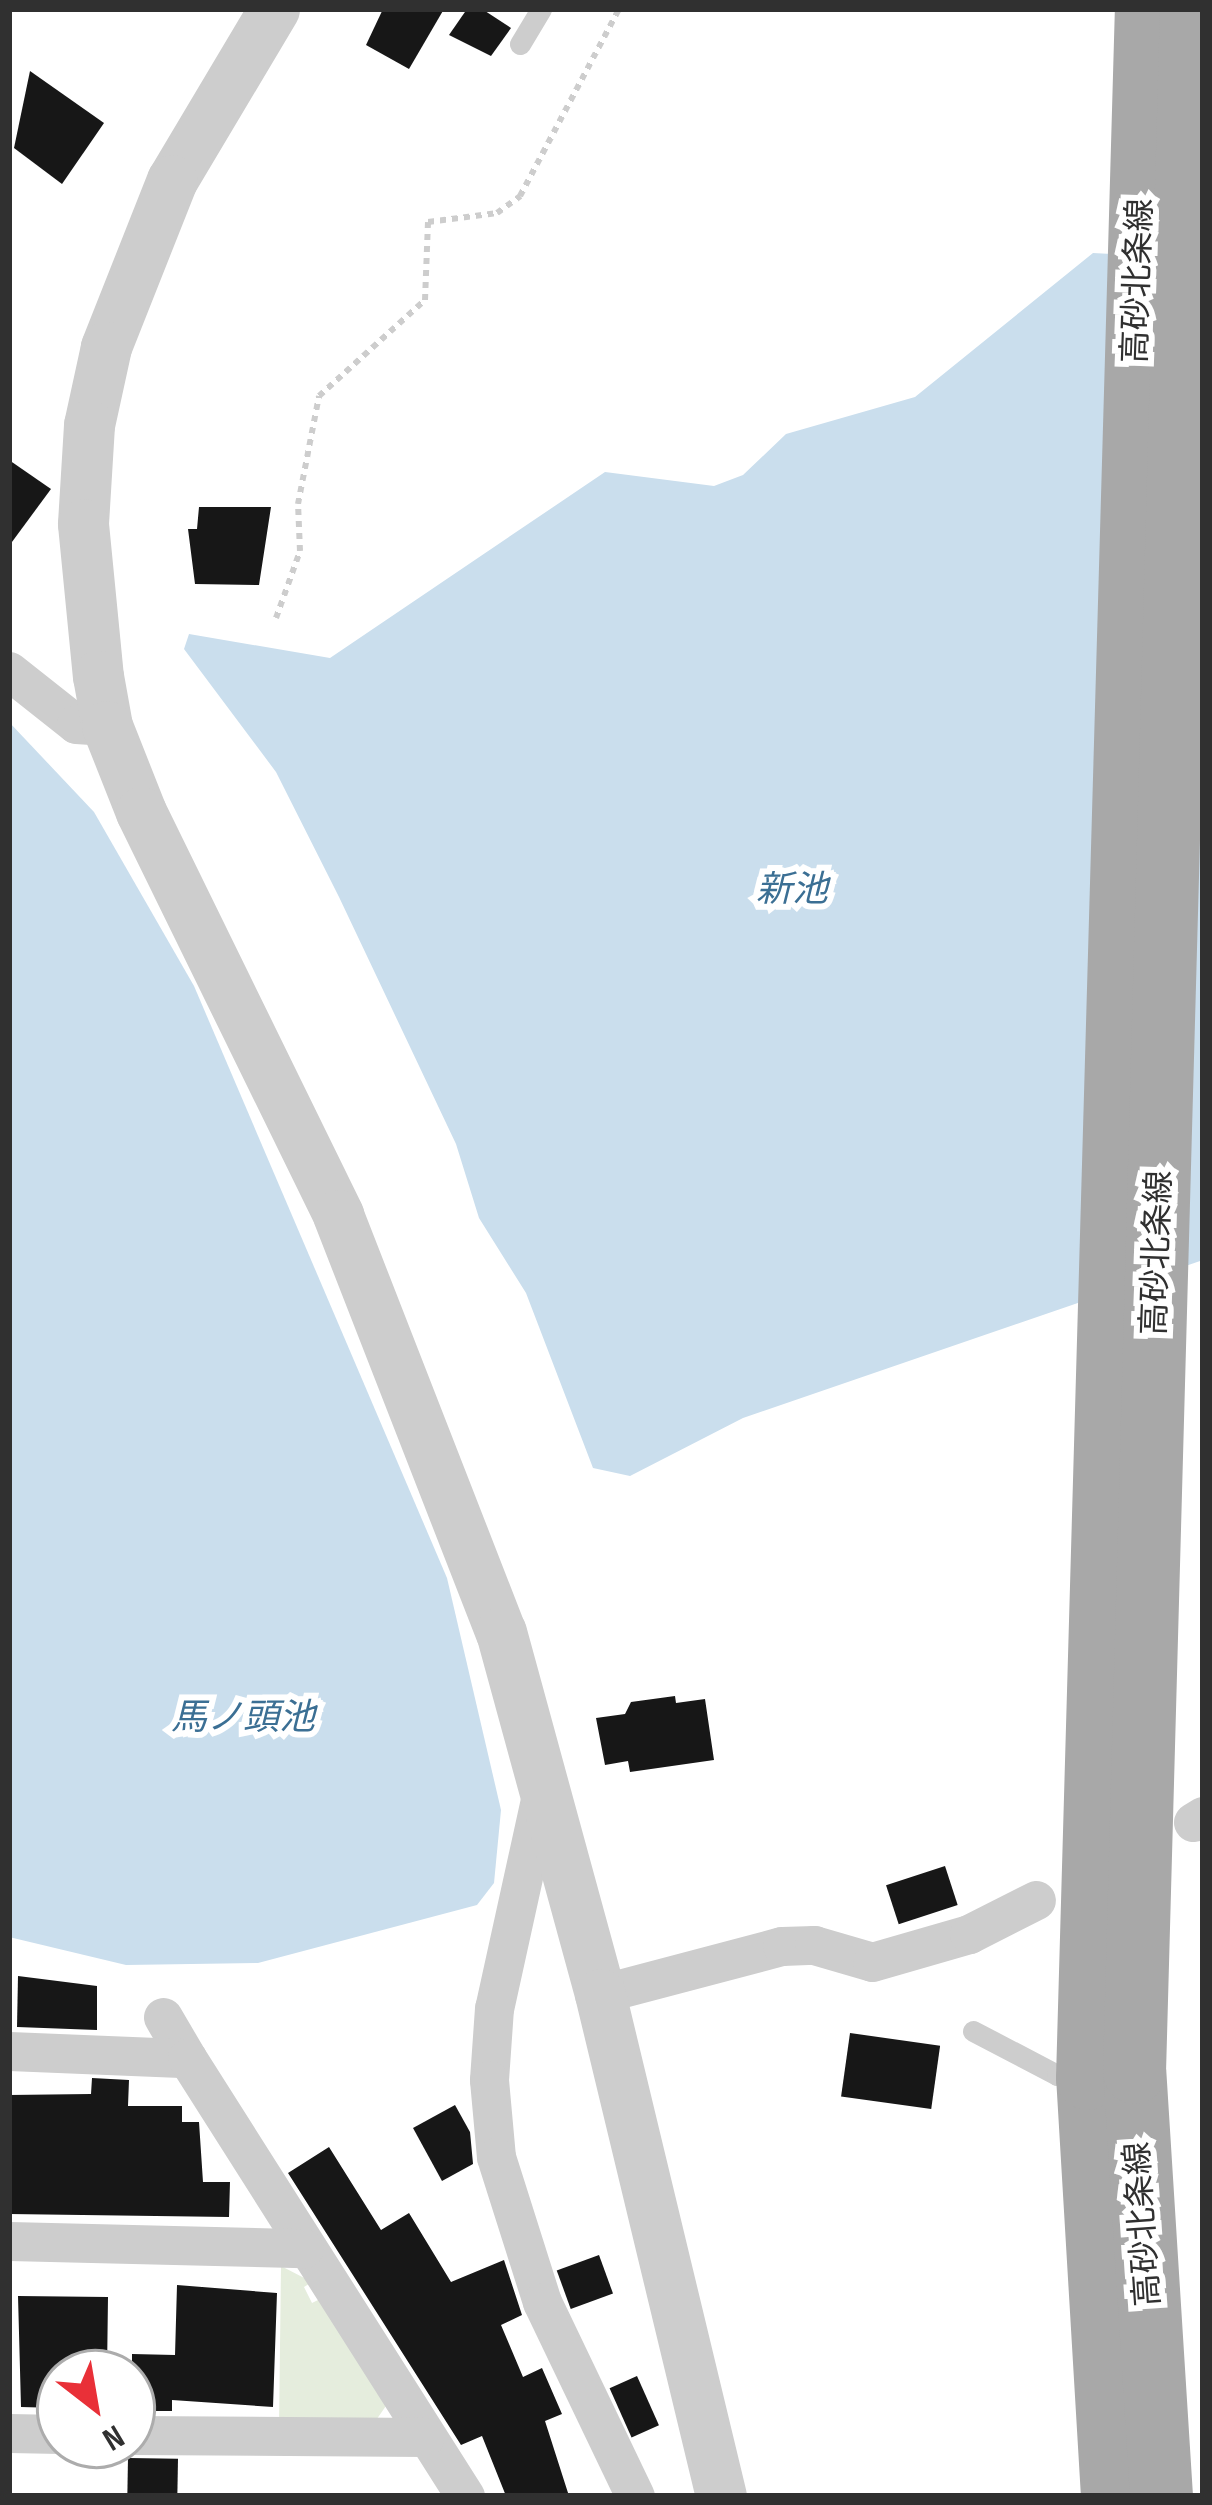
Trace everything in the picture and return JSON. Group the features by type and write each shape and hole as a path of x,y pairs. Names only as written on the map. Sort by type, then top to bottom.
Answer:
{"main road":[{"name":"高砂北条線","path":"1146,9 1164,209"},
{"name":"高砂北条線","path":"1161,2496 1134,2072 1132,1346 1164,209 1191,9"},
{"name":"高砂北条線","path":"1112,2496 1087,2078 1132,1346"}],"street":[{"path":"274,9 172,180 106,346 89,424 83,524 107,726 141,812 338,1215 492,1610 544,1781 600,1994 722,2496"},
{"path":"9,670 76,724 107,726"},
{"path":"544,1781 494,2008 489,2080 496,2158 542,2302 635,2496"},
{"path":"600,1994 782,1946 814,1945 872,1962 969,1934 1036,1900"},
{"path":"163,2017 304,2248 465,2496"},
{"path":"9,2051 188,2058"},
{"path":"9,2241 304,2248"},
{"path":"156,2435 425,2437"}],"lane":[{"path":"520,44 541,9"},
{"path":"973,2030 1057,2075 1087,2078"}],"path":[{"path":"276,618 300,551 298,503 319,395 425,300 428,222 497,213 520,196 619,9"}],"green space":[{"path":"281,2266 312,2282 304,2287 312,2303 322,2298 388,2403 372,2426 279,2426"}],"water":[{"name":"新池","path":"1093,253 1203,259 1203,1260 743,1418 630,1476 593,1468 526,1293 479,1218 456,1144 339,897 276,772 184,649 189,634 330,658 605,472 714,486 743,475 786,434 915,397"},
{"name":"馬ノ頭池","path":"9,722 94,812 194,986 447,1578 501,1810 494,1883 477,1905 258,1963 126,1965 9,1937"}],"building":[{"path":"383,9 444,9 409,69 366,45"},
{"path":"467,9 482,9 511,28 491,56 449,35"},
{"path":"30,71 104,123 62,184 14,148"},
{"path":"9,460 51,489 9,546"},
{"path":"199,507 271,507 259,585 195,584 188,529 197,529"},
{"path":"675,1696 676,1703 705,1699 714,1760 630,1772 628,1761 605,1765 596,1718 625,1714 631,1702"},
{"path":"945,1866 958,1905 899,1924 886,1885"},
{"path":"18,1976 97,1986 97,2030 17,2027"},
{"path":"850,2033 940,2046 931,2109 841,2096"},
{"path":"92,2078 129,2080 128,2106 182,2106 182,2122 199,2122 203,2182 230,2182 229,2217 9,2214 9,2095 91,2094"},
{"path":"455,2105 470,2132 473,2164 442,2181 413,2128"},
{"path":"329,2147 381,2230 409,2213 451,2282 504,2260 522,2315 501,2325 523,2377 542,2368 562,2414 545,2421 569,2496 506,2496 482,2436 461,2445 288,2173"},
{"path":"599,2255 613,2294 571,2309 557,2270"},
{"path":"177,2285 277,2293 273,2407 172,2400 172,2411 156,2411 156,2355 175,2355"},
{"path":"18,2296 108,2297 107,2349 36,2349 36,2407 21,2407"},
{"path":"637,2376 659,2425 632,2438 610,2388"},
{"path":"156,2458 178,2459 177,2496 127,2496 128,2469 156,2469"}]}
